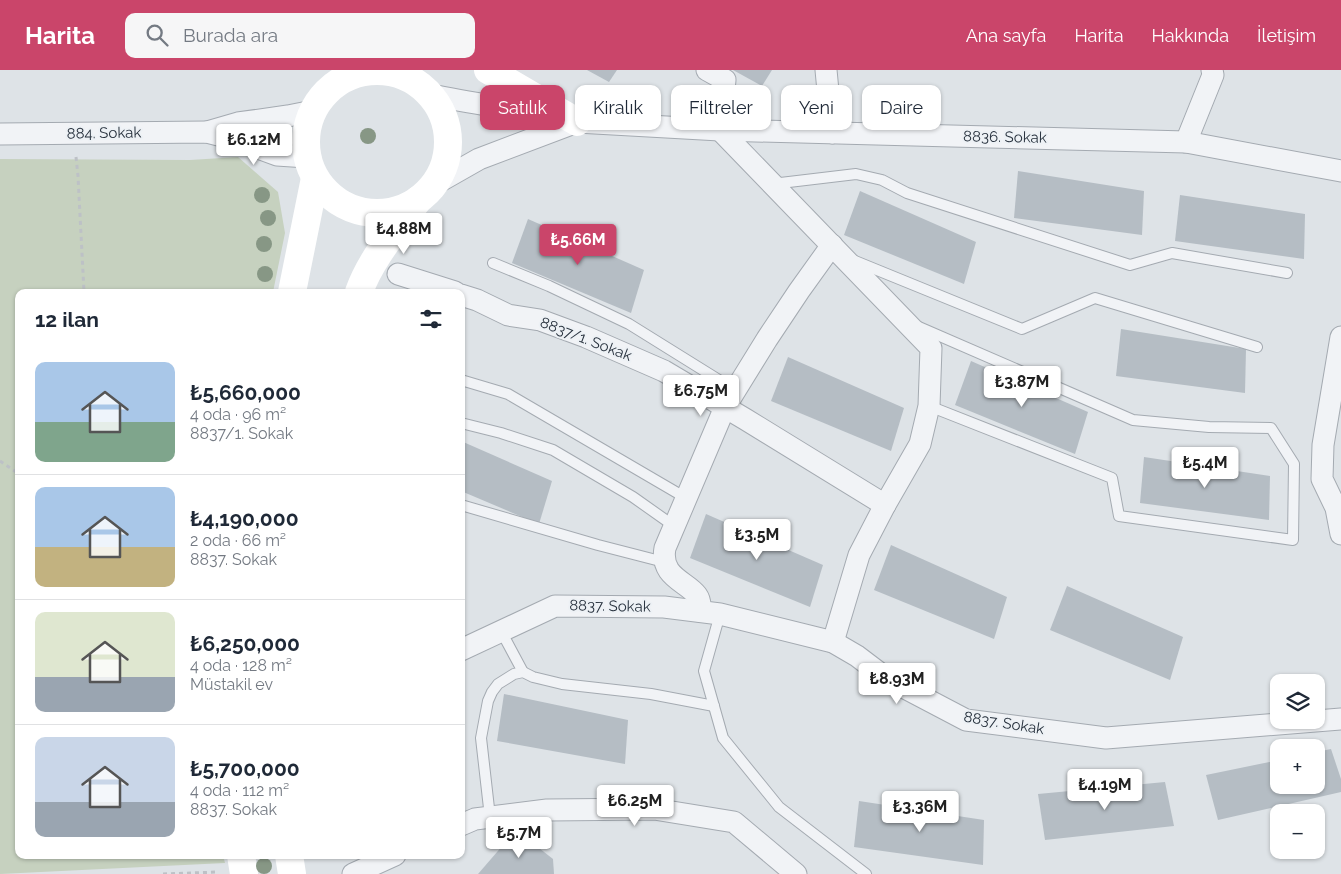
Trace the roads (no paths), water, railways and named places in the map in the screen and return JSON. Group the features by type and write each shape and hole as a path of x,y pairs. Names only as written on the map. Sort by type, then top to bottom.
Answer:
{"street":[{"path":"488,70 575,121"},
{"path":"707,70 725,80 724,85"},
{"path":"826,70 832,133"},
{"path":"1186,142 1213,75 1212,70"},
{"path":"292,289 311,167 306,133 324,91 346,78 368,71 392,72 476,104 537,113 575,122"},
{"path":"360,289 378,254 426,192 445,162 449,139 444,116 420,82"},
{"name":"884. Sokak","path":"207,132 238,123 288,116 324,91"},
{"path":"311,167 330,196 350,208 373,213 397,211 479,159 575,123"},
{"path":"720,130 931,348 929,406 920,444 885,505 860,555 833,642"},
{"name":"8836. Sokak","path":"720,130 1186,142 1341,171"},
{"name":"884. Sokak","path":"0,134 207,132 234,139 311,167"},
{"path":"699,612 698,595 667,570 664,562 665,548 730,399 798,292 836,250"},
{"path":"398,274 446,289"},
{"name":"8837/1. Sokak","path":"465,296 508,315 540,320 586,337 730,399 885,505"},
{"path":"1341,337 1323,445 1322,479 1336,508 1341,534"},
{"name":"8837. Sokak","path":"465,648 555,606 664,607 720,614 833,642 858,656 886,678 966,720 1106,738 1341,719"},
{"path":"465,823 476,819 547,810 654,809 734,822 796,874"},
{"path":"290,859 292,874"},
{"path":"353,874 386,859"}],"lane":[{"path":"772,184 856,174 882,180 907,192 1130,265 1172,253 1287,274"},
{"path":"836,250 1022,329 1095,298 1257,347"},
{"path":"493,263 549,286 630,324 730,399"},
{"path":"905,321 1133,420 1209,427 1271,428 1294,464 1293,540 1119,516 1112,478 929,406"},
{"path":"465,381 508,394 686,498"},
{"path":"465,424 501,433 553,450 633,497 674,526"},
{"path":"465,507 664,562"},
{"path":"720,614 704,672 723,738 779,807 866,874"},
{"path":"502,631 523,672 533,677 562,684 651,694 714,706"},
{"path":"490,817 482,738 488,701 498,684 514,674 523,672"}]}
